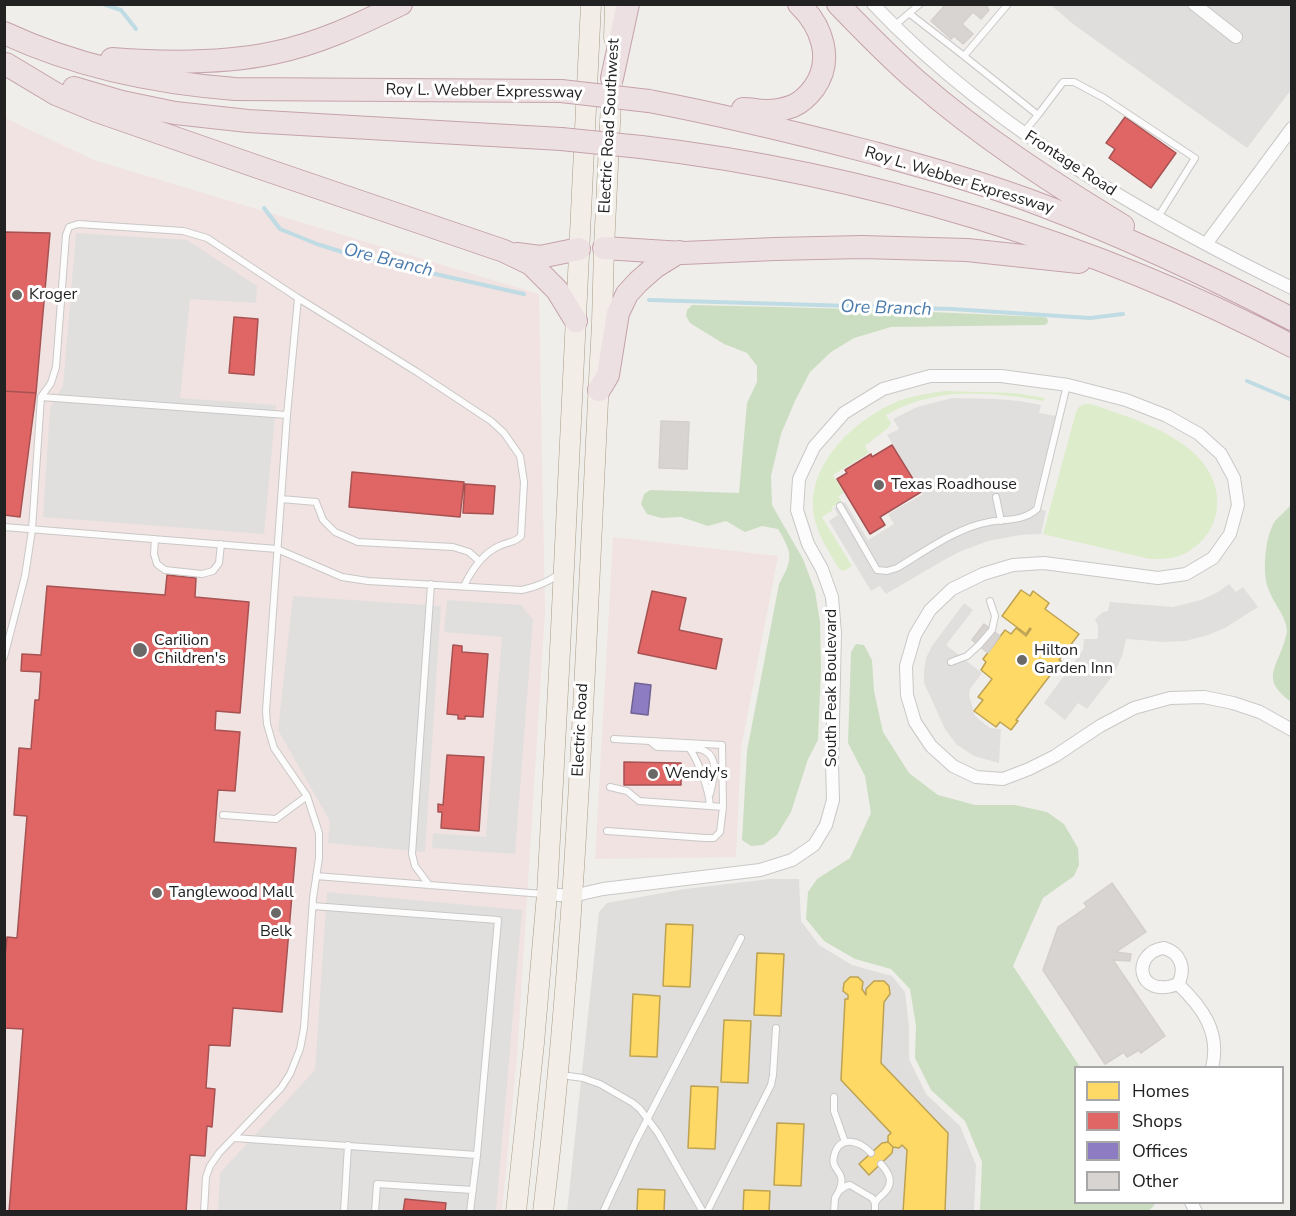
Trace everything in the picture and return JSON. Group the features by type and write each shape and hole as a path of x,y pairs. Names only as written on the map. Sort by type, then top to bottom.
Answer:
{"highway":[{"path":"62,56 138,61 182,61 263,54 295,48 333,35 401,4"},
{"path":"612,78 628,4"},
{"path":"711,113 749,109 766,111 782,109 802,102 818,83 825,55 822,39 815,24 799,4"},
{"path":"838,4 881,49 916,81 951,110 1027,164 1196,270 1292,319"},
{"name":"Roy L. Webber Expressway","path":"4,33 62,56 96,66 148,79 191,86 235,89 561,91 649,101 711,113 835,143 992,188 1124,238 1196,270"},
{"path":"5,64 56,94 97,111 504,251 540,257 579,249"},
{"name":"Roy L. Webber Expressway","path":"5,64 69,87 122,102 175,113 248,121 561,139 692,153 760,165 888,192 965,214 1051,242 1162,285"},
{"path":"604,248 679,252 862,247 967,250 1073,261 1162,285 1292,346"},
{"path":"504,251 531,264 556,290 576,321"},
{"path":"599,390 608,375 618,313 627,294 655,267 679,252"}],"main road":[{"path":"576,321 591,4"},
{"name":"Electric Road Southwest","path":"604,248 615,4"},
{"path":"579,249 604,248"},
{"name":"Electric Road","path":"543,1212 572,896 599,390 604,248"},
{"name":"Electric Road","path":"516,1212 547,894 576,321"}],"street":[{"name":"Frontage Road","path":"873,4 922,54 1022,133 1070,165 1157,217 1292,288"},
{"path":"1194,4 1236,37"},
{"path":"1206,244 1292,128"},
{"name":"South Peak Boulevard","path":"547,894 572,896 603,889 760,870 792,860 814,845 826,825 833,800 835,633 832,597 822,569 808,544 797,510 799,479 814,447 844,413 883,389 930,376 1000,376 1068,385 1126,400 1167,416 1199,434 1221,454 1234,478 1238,505 1230,534 1213,558 1186,574 1158,578 1044,563 1013,565 983,574 952,589 930,610 915,635 906,666 907,695 915,722 932,746 953,766 976,777 1003,778 1029,770 1134,708 1170,698 1204,698 1233,703 1260,712 1292,730"},
{"path":"1178,984 1199,1009 1212,1030 1215,1045 1212,1066"}],"lane":[{"path":"964,56 1008,4"},
{"path":"894,26 910,14 916,6"},
{"path":"910,14 1038,115"},
{"path":"1022,133 1063,82 1074,82 1104,98 1195,158 1157,217"},
{"path":"4,657 25,576 32,530 40,397 51,383 56,367 66,235 69,227 78,224 183,231 207,238 417,372 491,421 504,433 520,456 524,482 521,536 517,540 501,544 479,561 464,586"},
{"path":"204,1212 206,1178 210,1166 219,1153 281,1088 290,1074 300,1049 304,1028 319,833 307,796 274,748 266,711 287,415 298,298"},
{"path":"840,506 877,570 887,571 897,568 961,530 986,522 1023,518 1030,515 1037,509 1068,385"},
{"path":"40,397 287,415"},
{"path":"996,497 1000,521"},
{"path":"281,499 316,502 323,520 335,532 358,542 453,547 469,552 479,561"},
{"path":"4,527 277,549 342,577 368,581 522,590 536,588 547,583 564,570"},
{"path":"155,539 154,554 158,564 165,570 202,574 213,571 219,562 221,544"},
{"path":"429,885 415,866 412,854 431,584"},
{"path":"951,662 967,656 992,630 994,616 990,601"},
{"path":"607,831 714,838 720,832 723,807 722,745 614,739"},
{"path":"651,741 657,747 703,749 710,755 714,764 710,806"},
{"path":"689,748 698,763 710,794"},
{"path":"610,787 627,791 639,801 723,807"},
{"path":"223,815 276,819 307,796"},
{"path":"316,876 547,894"},
{"path":"313,906 498,920 470,1212"},
{"path":"603,1212 636,1141 741,938"},
{"path":"705,1212 771,1085 776,1028"},
{"path":"557,1075 583,1078 604,1085 633,1103 648,1118 658,1133 705,1212"},
{"path":"834,1097 834,1111 844,1143"},
{"path":"234,1138 477,1155"},
{"path":"834,1212 835,1198 843,1182 842,1176 834,1165 834,1152 844,1143 851,1141 858,1143 871,1153"},
{"path":"344,1212 348,1145"},
{"path":"875,1212 875,1203 878,1197 885,1193 890,1178 881,1164"},
{"path":"375,1212 377,1184 472,1190"},
{"path":"839,1191 850,1185 872,1198 875,1203"}],"shaded area":[{"path":"1051,5 1291,5 1291,90 1247,148 1073,24"},
{"name":"Tanglewood Mall","path":"5,118 94,160 539,294 545,612 517,1057 502,1211 5,1212"},
{"path":"76,233 187,240 257,286 256,303 190,299 180,398 276,405 264,534 43,517 50,408 63,386"},
{"path":"952,398 1019,401 1041,405 1039,413 1056,416 1033,507 1046,511 1041,534 988,541 959,552 886,594 880,586 871,591 829,521 838,515 834,508 845,502 868,540 894,524 888,514 923,494 887,435 899,429 893,419 917,407"},
{"path":"613,537 778,556 741,748 736,857 595,859"},
{"path":"1229,584 1236,592 1243,587 1258,607 1225,628 1185,641 1126,639 1114,674 1087,709 1078,703 1065,720 1044,703 1083,650 1084,639 1098,638 1098,626 1095,619 1108,611 1110,602 1173,607 1201,600"},
{"path":"293,596 441,606 425,852 328,843 330,821 278,730"},
{"path":"447,600 521,605 533,620 515,854 432,848 433,833 486,837 502,637 444,632"},
{"path":"964,603 973,610 946,645 982,673 970,689 969,695 975,716 990,728 1001,729 999,763 974,756 956,744 945,729 924,683 926,658 932,646"},
{"path":"770,879 799,879 801,921 819,945 852,965 892,976 905,992 909,1027 909,1059 926,1094 960,1126 976,1165 974,1211 567,1212 599,912 607,903 685,889"},
{"path":"327,892 522,910 496,1211 218,1212 220,1173 315,1070"}],"green space":[{"path":"692,305 954,313 1042,317 1047,318 1048,321 1044,325 891,327 854,338 831,352 810,372 781,434 771,476 772,505 803,559 815,591 820,622 821,667 818,740 808,759 791,812 777,835 763,845 751,846 742,840 747,751 779,584 789,562 789,551 778,529 762,526 745,532 726,521 708,526 681,517 661,518 647,514 641,504 644,494 650,490 739,493 747,403 757,382 757,366 747,353 724,344 690,323 686,316 687,310"},
{"path":"945,391 1015,393 1045,398 1044,401 1003,395 944,395 925,399 886,415 891,423 865,446 869,453 833,475 844,493 838,496 842,502 832,507 833,510 822,517 852,566 844,571 839,569 819,532 813,507 814,489 829,456 854,428 885,407 912,397"},
{"path":"1084,404 1119,413 1161,431 1186,447 1207,468 1217,494 1217,508 1208,533 1199,544 1177,556 1150,559 1043,534 1076,412"},
{"path":"1291,505 1291,702 1276,688 1273,681 1274,669 1287,630 1284,619 1268,588 1265,564 1269,536 1275,521"},
{"path":"856,644 864,645 872,660 874,691 883,732 909,773 938,795 975,805 1015,805 1047,812 1064,824 1078,848 1079,865 1074,876 1043,898 1013,966 1079,1066 1074,1066 1074,1204 1154,1204 1148,1211 980,1211 982,1162 965,1121 931,1090 915,1058 916,1026 910,989 891,969 855,959 824,941 806,919 808,892 817,879 850,858 871,813 865,776 848,743 851,652"}],"building: Homes":[{"name":"Hilton Garden Inn","path":"1021,590 1030,596 1033,591 1049,603 1045,609 1079,634 1011,730 1000,722 996,727 974,711 983,700 978,697 992,679 981,670 986,662 983,659 1005,630 1011,634 1016,628 1026,636 1031,629 1026,634 1002,616"},
{"path":"666,924 693,925 690,987 663,986"},
{"path":"757,953 784,954 781,1016 754,1015"},
{"path":"850,977 858,977 863,982 862,989 866,995 866,989 874,981 884,981 889,986 890,994 884,1002 881,1063 948,1133 945,1212 903,1212 907,1150 902,1145 899,1148 893,1147 888,1142 888,1136 891,1133 841,1080 845,999 848,999 848,995 843,991 844,983"},
{"path":"633,994 660,996 657,1057 630,1056"},
{"path":"724,1020 751,1021 748,1083 721,1082"},
{"path":"691,1086 718,1087 715,1149 688,1148"},
{"path":"777,1123 804,1124 801,1186 774,1185"},
{"path":"888,1142 893,1147 892,1153 869,1175 859,1164 882,1143"},
{"path":"638,1189 665,1190 664,1212 637,1212"},
{"path":"744,1190 770,1191 769,1212 743,1212"}],"building: Shops":[{"path":"1125,117 1176,153 1151,188 1109,158 1115,149 1106,143"},
{"path":"4,232 50,233 36,393 4,391"},
{"path":"234,317 258,319 254,375 229,373"},
{"path":"4,391 36,393 20,517 4,515"},
{"name":"Texas Roadhouse","path":"892,445 921,492 880,517 885,525 870,534 837,479 847,473 845,470 871,454 872,457"},
{"path":"352,472 464,482 460,517 349,507"},
{"path":"465,484 495,486 493,514 463,513"},
{"name":"Tanglewood Mall","path":"167,575 196,578 195,597 249,602 240,713 216,711 215,730 240,732 235,791 218,790 214,842 296,848 282,1012 233,1008 230,1046 209,1045 206,1088 215,1089 212,1127 207,1126 205,1156 190,1155 186,1212 9,1212 23,1029 4,1028 4,967 7,937 17,938 27,816 14,815 19,748 31,749 35,700 39,700 41,672 21,671 22,654 41,655 47,586 165,595"},
{"path":"652,591 686,598 679,630 722,639 716,669 638,653"},
{"path":"453,645 462,646 462,652 488,654 483,717 465,716 465,719 458,719 458,715 447,714"},
{"path":"447,755 484,757 479,831 441,828 442,812 438,812 438,804 443,805"},
{"name":"Wendy's","path":"624,762 681,763 681,785 624,785"},
{"path":"405,1199 446,1203 445,1212 403,1212"}],"building: Offices":[{"path":"635,683 651,685 648,715 631,713"}],"building: Other":[{"path":"946,4 989,4 987,7 989,10 981,19 973,12 962,24 973,34 963,44 954,36 951,39 931,21"},
{"path":"661,421 689,422 687,469 659,468"},
{"path":"984,624 1000,636 988,653 972,640"},
{"path":"1112,883 1146,932 1116,952 1131,954 1130,961 1113,960 1165,1036 1141,1053 1139,1050 1127,1057 1124,1052 1105,1064 1043,970 1058,927 1087,907 1084,903"}],"waterway":[{"name":"Ore Branch","path":"103,4 121,10 136,29"},
{"name":"Ore Branch","path":"264,208 280,229 317,244 355,256 524,294"},
{"name":"Ore Branch","path":"649,300 952,309 1090,318 1123,314"},
{"path":"1247,381 1292,400"}],"place":[{"name":"Kroger","path":"17,295"},
{"name":"Texas Roadhouse","path":"879,485"},
{"name":"Carilion Children's","path":"140,650"},
{"name":"Hilton Garden Inn","path":"1022,660"},
{"name":"Wendy's","path":"653,774"},
{"name":"Tanglewood Mall","path":"157,893"},
{"name":"Belk","path":"276,913"}]}
